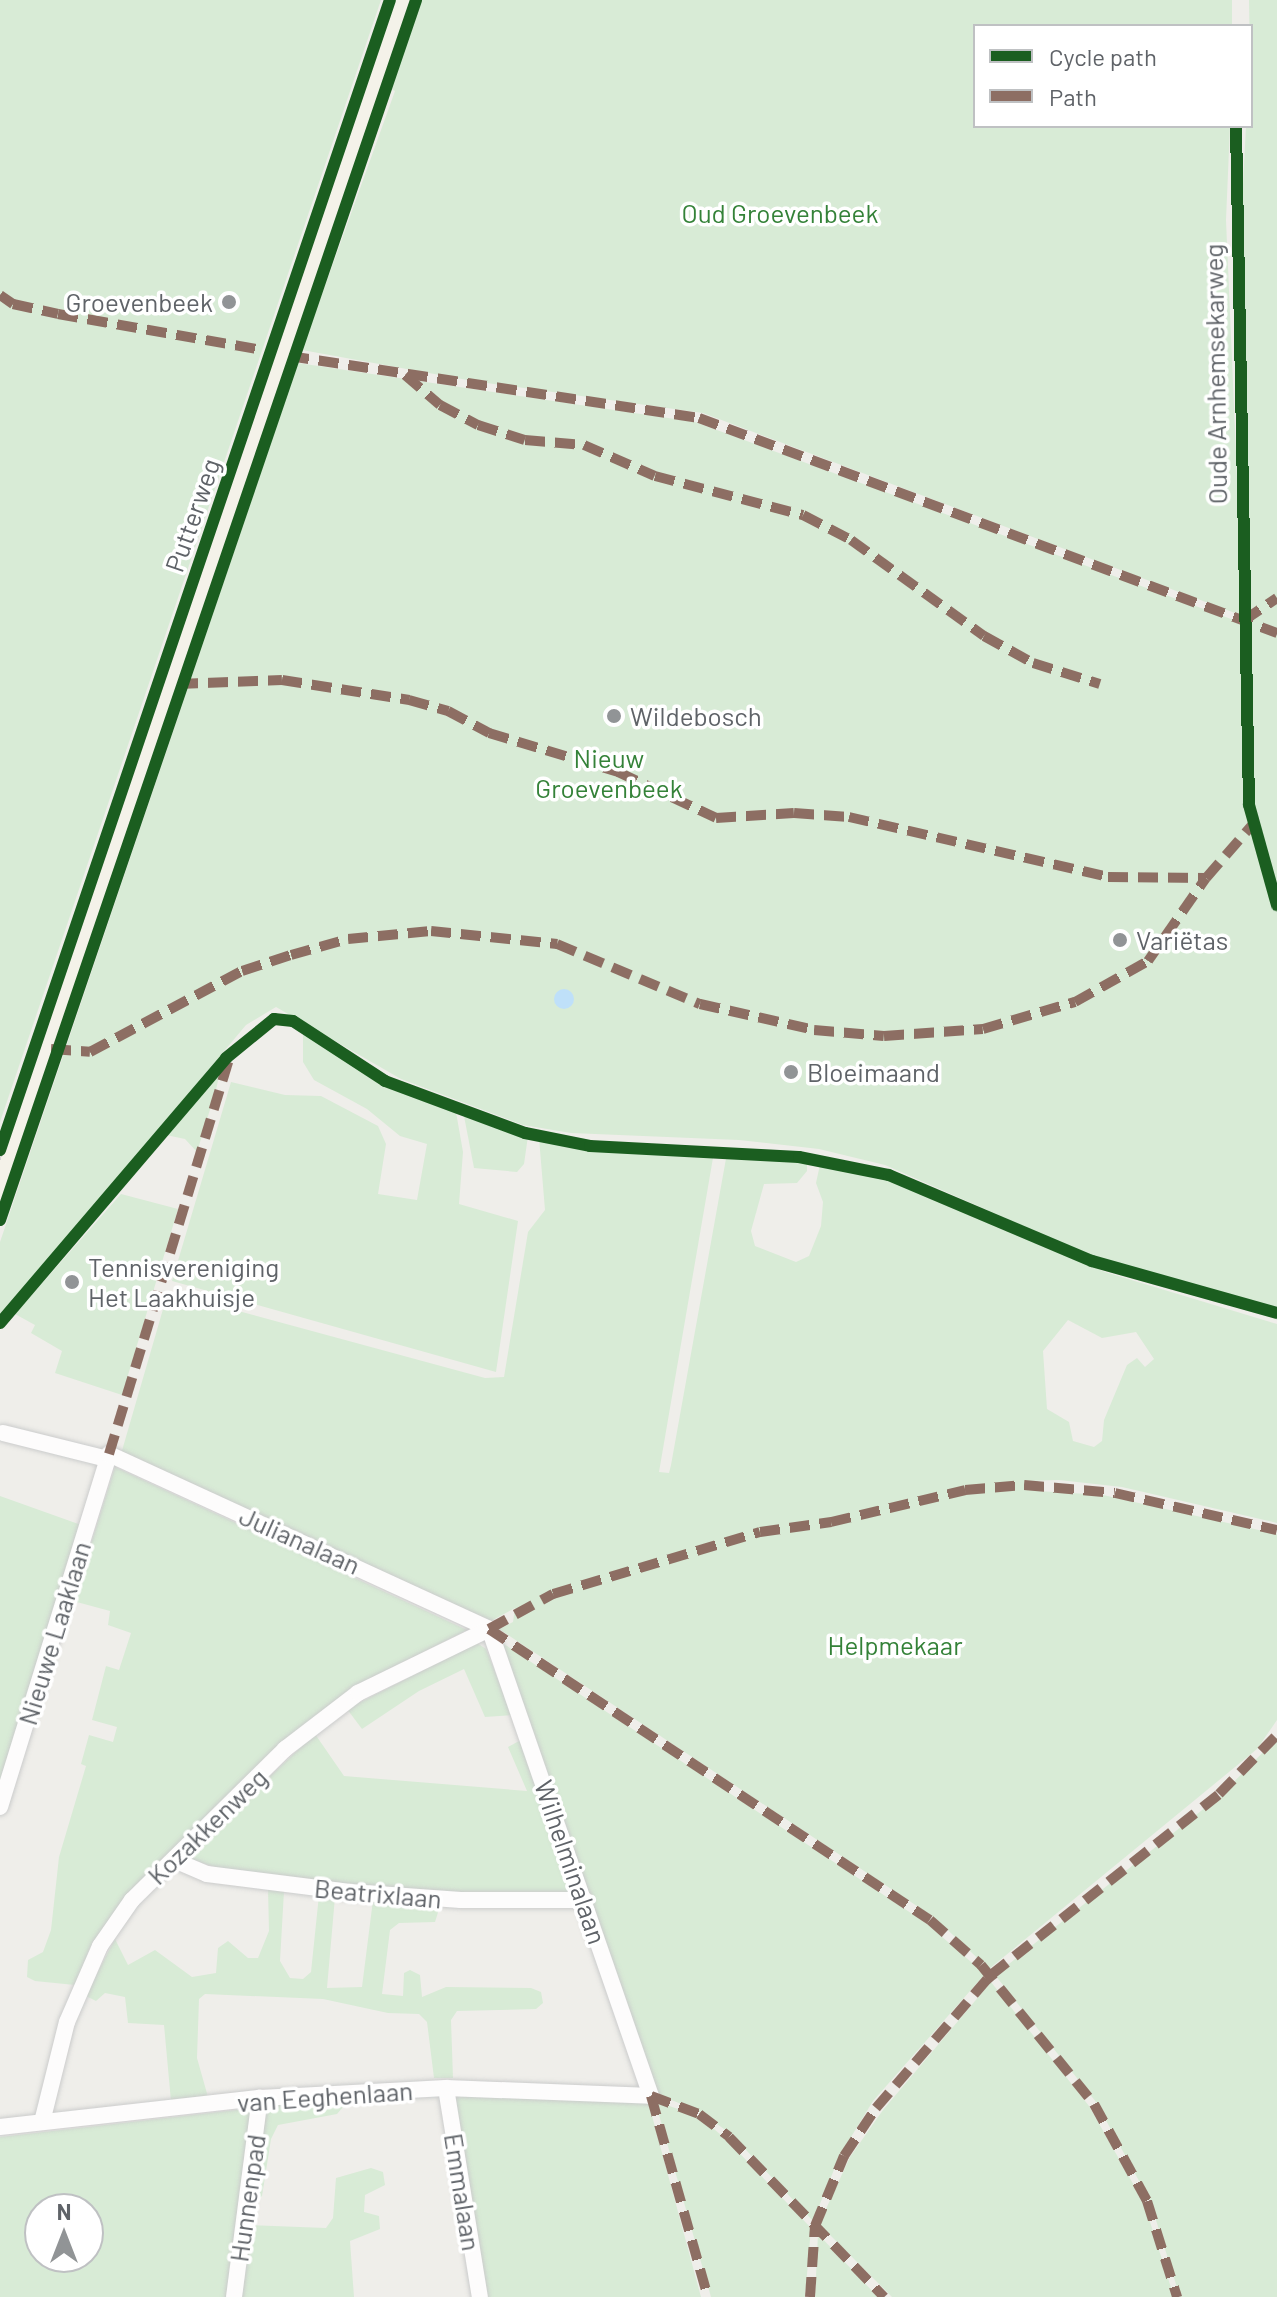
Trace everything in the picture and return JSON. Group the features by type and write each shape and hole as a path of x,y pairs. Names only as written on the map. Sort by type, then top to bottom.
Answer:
{"main road":[{"name":"Putterweg","path":"0,1193 402,0"}],"street":[{"path":"3,1433 108,1457"},
{"name":"Julianalaan","path":"108,1457 489,1629"},
{"name":"Nieuwe Laaklaan","path":"0,1807 108,1457"},
{"name":"Kozakkenweg","path":"42,2122 67,2022 100,1946 132,1900 285,1749 358,1693 489,1629"},
{"name":"Wilhelminalaan","path":"489,1629 651,2096"},
{"name":"Beatrixlaan","path":"174,1860 207,1874 350,1892 461,1900 585,1900"},
{"name":"van Eeghenlaan","path":"0,2127 260,2098 446,2088 651,2096"},
{"name":"Emmalaan","path":"446,2088 480,2297"},
{"name":"Hunnenpad","path":"234,2297 260,2098"}],"green space":[{"path":"0,0 381,0 0,1122"},
{"name":"Oud Groevenbeek","path":"422,0 1232,0 1232,24 973,24 973,128 1230,128 1226,220 1243,616 703,413 473,381 302,350 395,91 391,89"},
{"name":"Nieuw Groevenbeek","path":"1249,0 1277,0 1277,1314 1087,1254 885,1165 819,1149 739,1140 571,1133 523,1125 401,1079 276,1007 246,1025 0,1318 0,1242 298,363 695,422 1250,626 1240,243 1246,128 1253,128 1253,24 1249,24"},
{"path":"303,1030 361,1069 456,1112 463,1152 459,1204 518,1221 496,1372 172,1281 231,1082 285,1095 321,1096 378,1126 386,1144 378,1194 417,1200 427,1144 400,1136 367,1109 314,1080 303,1062"},
{"path":"220,1071 197,1152 185,1139 166,1135"},
{"path":"464,1116 528,1136 524,1164 517,1172 474,1168"},
{"name":"Helpmekaar","path":"539,1138 714,1152 659,1472 669,1473 671,1465 727,1153 807,1158 807,1171 797,1183 764,1184 751,1231 755,1246 796,1262 809,1256 821,1226 823,1202 816,1183 821,1160 908,1184 1105,1272 1277,1324 1277,1523 1122,1487 1059,1480 1025,1481 1038,1481 1038,1491 1103,1495 1277,1534 1277,1720 1257,1749 989,1969 935,1918 499,1629 513,1622 515,1608 491,1621 121,1454 168,1292 485,1378 504,1377 528,1232 545,1210","holes":["1068,1320 1102,1338 1136,1332 1154,1359 1145,1367 1137,1358 1127,1365 1104,1420 1102,1441 1094,1447 1073,1441 1069,1422 1047,1409 1043,1351"]},
{"path":"121,1194 178,1209 122,1395 55,1373 62,1351 31,1333 35,1325 15,1314"},
{"path":"115,1467 467,1630 362,1683 129,1894 92,1943 75,1985 35,1981 27,1977 28,1960 43,1952 51,1930 59,1857 86,1766 81,1764 89,1735 113,1742 117,1727 92,1720 106,1666 119,1670 131,1633 108,1625 110,1611 73,1601"},
{"path":"0,1496 84,1526 0,1797"},
{"path":"501,1642 926,1923 985,1974 873,2101 840,2155 813,2221 731,2134 700,2112 655,2093"},
{"path":"477,1643 486,1649 512,1715 485,1717 464,1669 419,1691 362,1729 347,1709"},
{"path":"315,1734 344,1776 527,1791 508,1747 521,1740 575,1893 478,1895 352,1885 218,1868 184,1857"},
{"path":"1277,1738 1277,2297 1180,2297 1150,2201 1096,2102 995,1975 1221,1795"},
{"path":"268,1889 284,1891 280,1961 290,1978 303,1979 311,1972 319,1895 335,1897 327,1988 362,1987 373,1900 440,1906 435,1922 399,1923 390,1930 382,1994 403,1996 404,1973 410,1970 420,1975 422,1997 446,1987 531,1988 541,1992 543,2003 536,2009 457,2011 451,2020 453,2078 434,2078 427,2022 419,2014 388,2013 323,1999 205,1994 199,1999 197,2058 208,2097 171,2101 164,2025 128,2023 125,1997 105,1993 96,2001 86,1996 88,1991 115,1939 128,1965 155,1950 192,1977 216,1973 218,1948 228,1941 248,1958 258,1958 269,1931"},
{"path":"991,1982 1089,2106 1144,2203 1174,2297 892,2297 819,2224 850,2157 883,2110"},
{"path":"451,2092 648,2101 701,2297 486,2297"},
{"path":"350,2099 337,2114 278,2125 271,2139 262,2196 252,2204 267,2106"},
{"path":"655,2101 698,2116 726,2139 811,2228 805,2297 711,2297"},
{"path":"253,2108 227,2297 0,2297 0,2137"},
{"path":"371,2168 383,2172 385,2185 365,2195 364,2212 379,2216 380,2229 350,2241 354,2297 242,2297 250,2225 326,2228 333,2218 336,2178"},
{"path":"818,2234 878,2297 815,2297"}],"water":[{"path":"560,989 568,989 574,999 568,1009 560,1009 554,1003 554,995"}],"marked path":[{"path":"0,295 13,304 58,314 256,349"},
{"path":"289,356 699,418 1277,633"},
{"path":"405,375 440,405 478,425 525,440 584,445 655,476 803,515 851,540 984,636 1033,663 1100,684"},
{"path":"1243,621 1277,598"},
{"path":"178,684 282,680 409,700 448,711 489,733 618,772 716,818 794,813 849,817 1108,877 1206,878"},
{"path":"51,1049 90,1052 242,971 291,955 348,939 431,931 557,944 700,1004 814,1030 884,1036 983,1029 1075,1002 1148,961 1206,878 1253,824"},
{"path":"109,1454 228,1062"},
{"path":"489,1629 553,1594 760,1532 831,1522 965,1490 1024,1485 1115,1493 1277,1530"},
{"path":"489,1629 930,1920 981,1965 1094,2104 1147,2201 1177,2297"},
{"path":"810,2297 815,2226 844,2156 876,2108 991,1975 1219,1794 1277,1735"},
{"path":"651,2096 699,2114 729,2137 884,2297"},
{"path":"651,2096 708,2297"}],"cycle path":[{"path":"0,1150 390,0"},
{"path":"0,1220 416,0"},
{"name":"Oude Arnhemsekarweg","path":"1236,128 1249,805 1277,905"},
{"path":"0,1323 226,1058 274,1019 293,1021 385,1081 525,1133 590,1146 799,1157 889,1175 1092,1261 1277,1313"}],"place":[{"name":"Groevenbeek","path":"229,302"},
{"name":"Wildebosch","path":"614,716"},
{"name":"Variëtas","path":"1120,940"},
{"name":"Bloeimaand","path":"791,1072"},
{"name":"Tennisvereniging Het Laakhuisje","path":"72,1282"}]}
